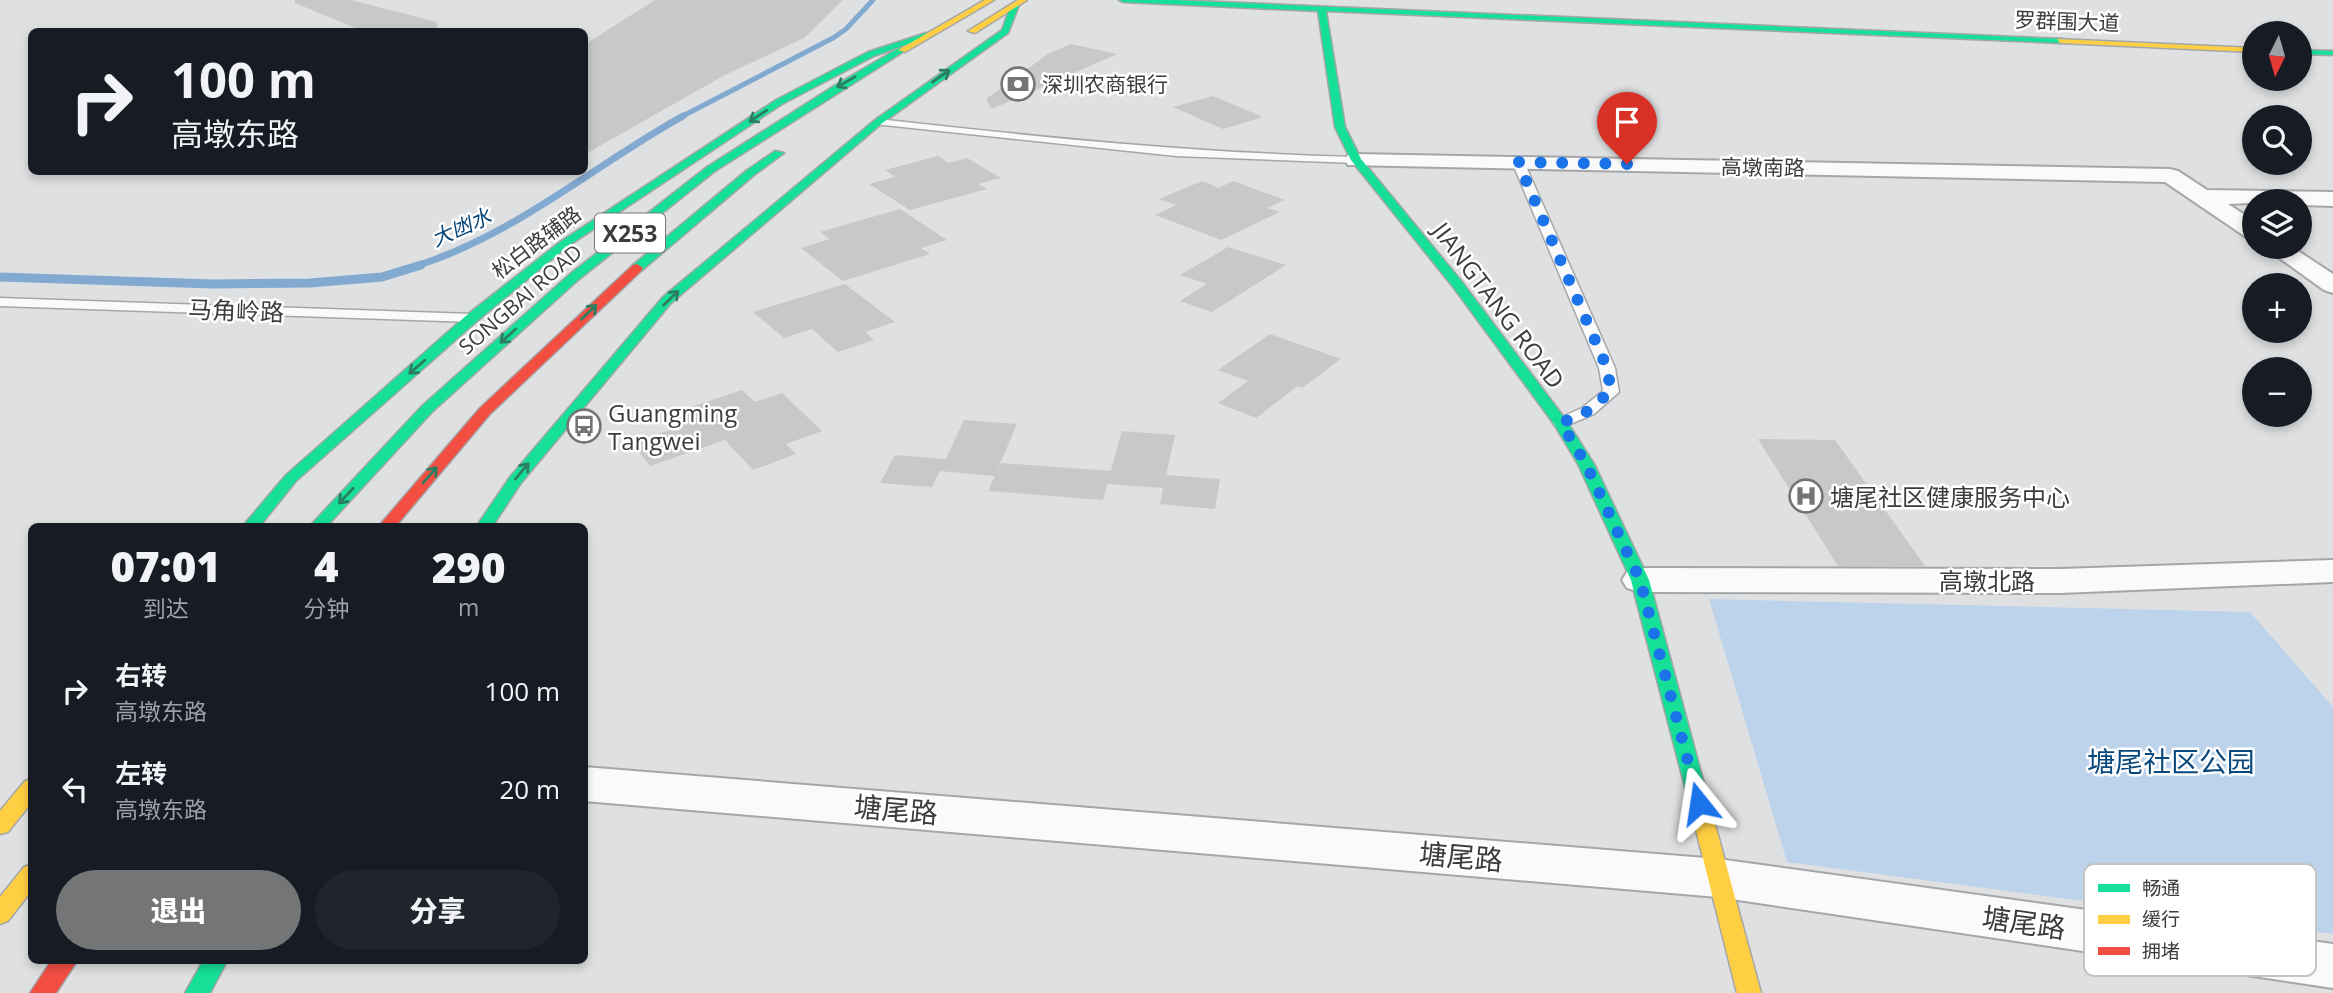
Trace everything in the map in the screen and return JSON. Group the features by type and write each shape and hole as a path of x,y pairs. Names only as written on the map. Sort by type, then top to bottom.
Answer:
{"main road":[{"name":"SONGBAI ROAD","path":"321,523 427,408 574,277 711,169 837,88 990,0"},
{"name":"罗群围大道","path":"1123,0 2242,49"},
{"path":"959,38 1019,3"},
{"path":"487,523 515,480 667,300 878,122 1005,31 1019,3"},
{"name":"JIANGTANG ROAD","path":"1322,10 1340,127 1356,160 1458,285 1561,423 1586,464 1640,580 1749,993"},
{"name":"松白路辅路","path":"253,523 291,478 472,318 564,244 779,102 871,54 929,35"},
{"path":"2312,52 2333,53"},
{"name":"X253","path":"389,523 485,411 622,281 750,173 794,143"},
{"path":"0,826 28,792"},
{"path":"0,914 28,878"},
{"path":"42,993 63,964"},
{"path":"197,993 213,964"}],"street":[{"name":"高墩南路","path":"1356,160 2170,176 2203,197"},
{"path":"2203,197 2333,199"},
{"path":"2203,197 2242,224"},
{"path":"2294,259 2333,285"},
{"name":"高墩北路","path":"1640,580 2060,581 2333,571"},
{"name":"塘尾路","path":"588,783 1718,878 2084,930"}],"lane":[{"path":"878,122 1088,146 1232,157 1356,160"},
{"path":"1518,162 1607,368 1611,391 1588,411 1561,423"},
{"name":"马角岭路","path":"0,302 472,318"}],"green space":[{"name":"塘尾社区公园","path":"1709,599 2250,612 2333,707 2333,934 2316,932 2316,864 2084,864 2084,901 1787,862"}],"building":[{"path":"295,0 351,0 437,22 436,28 355,28 295,3"},
{"path":"655,0 843,0 804,38 723,76 588,153 588,42"},
{"path":"1071,44 1117,54 992,109 986,99 1048,54"},
{"path":"1213,96 1263,117 1223,129 1173,107"},
{"path":"938,156 949,163 967,158 1001,178 978,184 987,189 910,210 869,184 895,177 885,170"},
{"path":"1202,181 1219,188 1233,181 1285,200 1267,208 1280,212 1221,240 1155,215 1176,205 1159,199"},
{"path":"900,209 947,240 921,248 930,254 843,281 801,248 830,239 820,232"},
{"path":"1228,247 1286,265 1212,312 1180,301 1207,284 1180,275"},
{"path":"845,284 895,322 865,332 874,340 838,352 812,329 784,338 753,312"},
{"path":"1270,334 1341,359 1302,388 1298,386 1256,418 1218,403 1248,381 1218,370"},
{"path":"742,390 755,402 782,393 822,431 786,444 796,454 753,470 725,440 650,466 632,443 673,429 661,417"},
{"path":"964,420 1017,424 996,473 1001,463 1111,471 1103,500 988,491 995,476 940,471"},
{"path":"1122,431 1175,435 1166,475 1220,479 1215,509 1160,504 1163,488 1107,484"},
{"path":"1758,439 1835,440 1925,566 1838,566"},
{"path":"895,455 946,459 932,487 880,483"}],"waterway":[{"name":"大凼水","path":"679,118 833,38 846,29 873,0"},
{"name":"大凼水","path":"416,266 487,237 683,116"},
{"name":"大凼水","path":"0,277 213,284 310,283 382,277 421,265"}],"traffic: fast":[{"path":"1123,0 2060,41"},
{"path":"487,523 515,480 667,300 878,122 1005,31 1015,5"},
{"path":"1322,10 1340,127 1356,160 1458,285 1561,423 1586,464 1640,580 1696,791"},
{"path":"253,523 291,478 472,318 564,244 779,102 871,54 929,35"},
{"path":"321,523 427,409 574,277 711,169 837,88 902,50"},
{"path":"2312,52 2333,53"},
{"path":"637,268 750,173 779,153"},
{"path":"197,993 213,964"}],"traffic: slow":[{"path":"902,50 990,0"},
{"path":"972,31 1023,0"},
{"path":"2060,41 2242,49"},
{"path":"1696,791 1749,993"},
{"path":"0,826 28,792"},
{"path":"0,914 28,878"}],"traffic: jam":[{"path":"389,523 485,411 637,268"},
{"path":"42,993 63,964"}],"place":[{"name":"深圳农商银行","path":"1018,84"},
{"name":"Guangming Tangwei","path":"584,426"},
{"name":"塘尾社区健康服务中心","path":"1806,496"}],"route":[{"path":"1627,164 1518,162 1607,368 1611,391 1588,411 1561,423 1586,464 1640,580 1699,803"}]}
